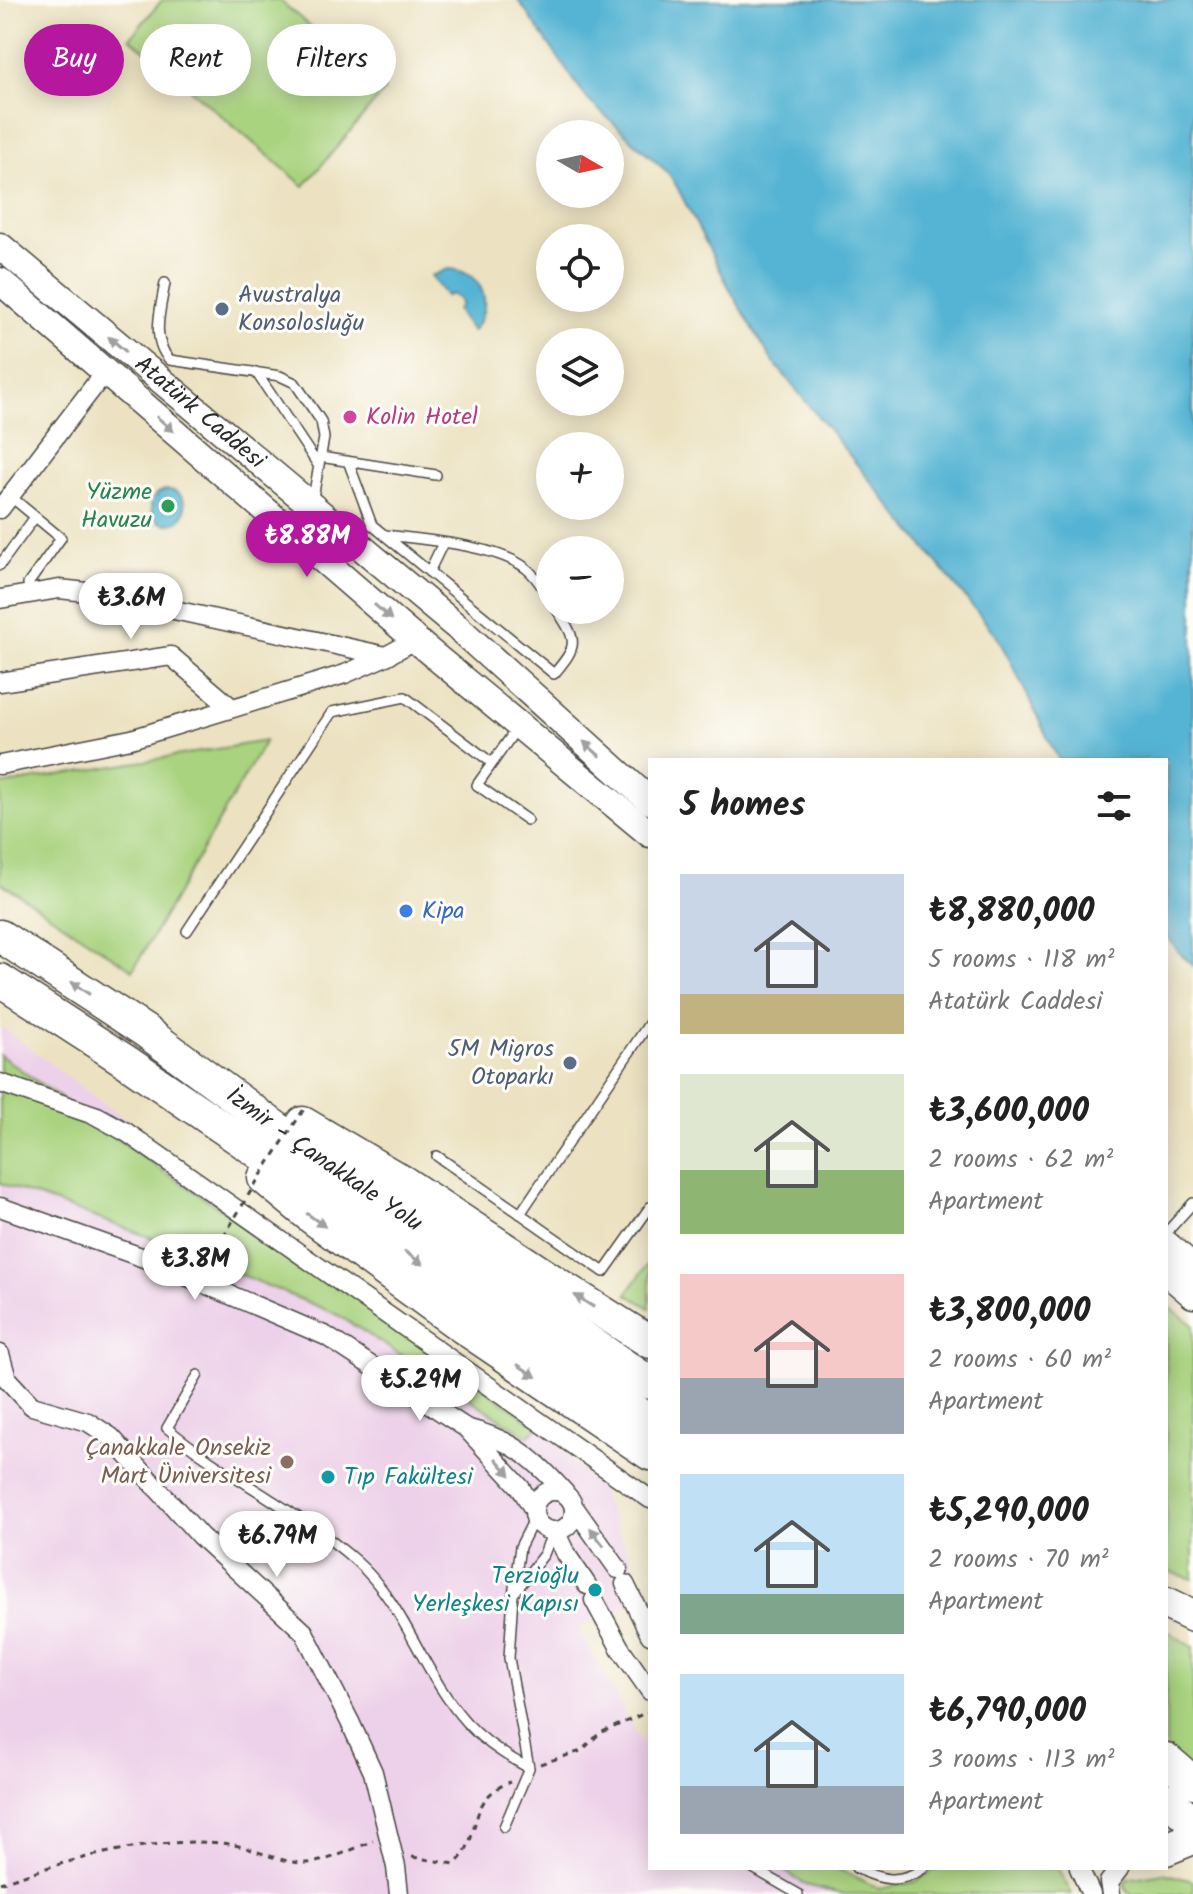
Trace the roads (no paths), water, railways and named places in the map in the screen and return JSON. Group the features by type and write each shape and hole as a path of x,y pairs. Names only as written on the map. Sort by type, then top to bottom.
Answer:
{"highway":[{"name":"İzmir - Çanakkale Yolu","path":"0,936 145,1031 286,1153 648,1420"},
{"path":"0,980 127,1062 311,1217 458,1324 648,1453"},
{"path":"145,1031 405,1183 648,1341"},
{"name":"İzmir - Çanakkale Yolu","path":"127,1062 286,1153 648,1382"},
{"path":"1168,1604 1193,1616"},
{"path":"1168,1761 1193,1782"},
{"path":"1168,1801 1193,1821"},
{"path":"1168,1851 1193,1838"},
{"path":"1168,1853 1193,1861"}],"main road":[{"name":"Atatürk Caddesi","path":"0,246 437,610 648,799"},
{"name":"Atatürk Caddesi","path":"0,281 415,640 648,832"},
{"path":"293,534 312,506"},
{"path":"415,640 437,610"},
{"path":"1168,1246 1193,1267"},
{"path":"1168,1274 1193,1295"}],"street":[{"path":"5,502 104,373"},
{"path":"0,599 59,589 96,593 386,656"},
{"path":"0,765 131,739 345,674 415,640"},
{"path":"0,682 171,656 232,708"},
{"path":"0,1083 97,1116 126,1132 648,1498"},
{"path":"0,1207 144,1258 326,1336 466,1428 520,1487 542,1527 554,1531 568,1526 574,1514 570,1500 559,1491 540,1497 535,1513"},
{"path":"0,1354 7,1379 32,1406 88,1422 111,1437 200,1536 304,1632 373,1772 396,1867 399,1894"},
{"path":"466,1428 497,1436 538,1462 570,1500 621,1576 646,1629 613,1635"},
{"path":"554,1531 613,1635 648,1688"},
{"path":"1080,1870 1091,1894"},
{"path":"1111,1894 1109,1882 1118,1870"}],"lane":[{"path":"165,283 158,340 166,357 280,376 295,383 321,421 324,438 312,506"},
{"path":"256,372 319,461"},
{"path":"319,461 348,461 436,475"},
{"path":"348,461 372,525 554,674 570,654 574,640 566,624"},
{"path":"5,502 35,517 61,538 28,584"},
{"path":"0,565 35,517"},
{"path":"383,534 510,558 536,579"},
{"path":"429,572 443,543"},
{"path":"187,931 332,712 405,697 492,763"},
{"path":"519,725 477,785 527,820"},
{"path":"520,1214 648,1025"},
{"path":"437,1156 604,1272 648,1210"},
{"path":"1168,1231 1193,1203"},
{"path":"198,1375 167,1428 196,1452 282,1506 357,1562 397,1610 447,1696 466,1722 500,1753 529,1768"},
{"path":"504,1827 529,1768 509,1658 520,1547 535,1513"},
{"path":"513,1595 544,1554 554,1531"},
{"path":"756,1870 798,1894"},
{"path":"862,1870 893,1881 921,1870"}],"water":[{"path":"518,0 1193,0 1193,966 1168,937 1168,758 1058,758 995,634 771,359 734,297 676,185 665,170 624,133 624,120 610,120 588,100"},
{"path":"448,269 470,276 482,291 483,311 472,331 457,311 461,304 459,298 453,294 446,296 431,276"},
{"name":"Yüzme Havuzu","path":"168,490 180,495 185,507 180,519 168,524 156,519 151,507 156,495"}],"place":[{"name":"Avustralya Konsolosluğu","path":"222,309"},
{"name":"Kolin Hotel","path":"350,417"},
{"name":"Yüzme Havuzu","path":"168,506"},
{"name":"Kipa","path":"406,911"},
{"name":"5M Migros Otoparkı","path":"570,1063"},
{"name":"Çanakkale Onsekiz Mart Üniversitesi","path":"287,1462"},
{"name":"Tıp Fakültesi","path":"328,1477"},
{"name":"Terzioğlu Yerleşkesi Kapısı","path":"595,1590"}]}
